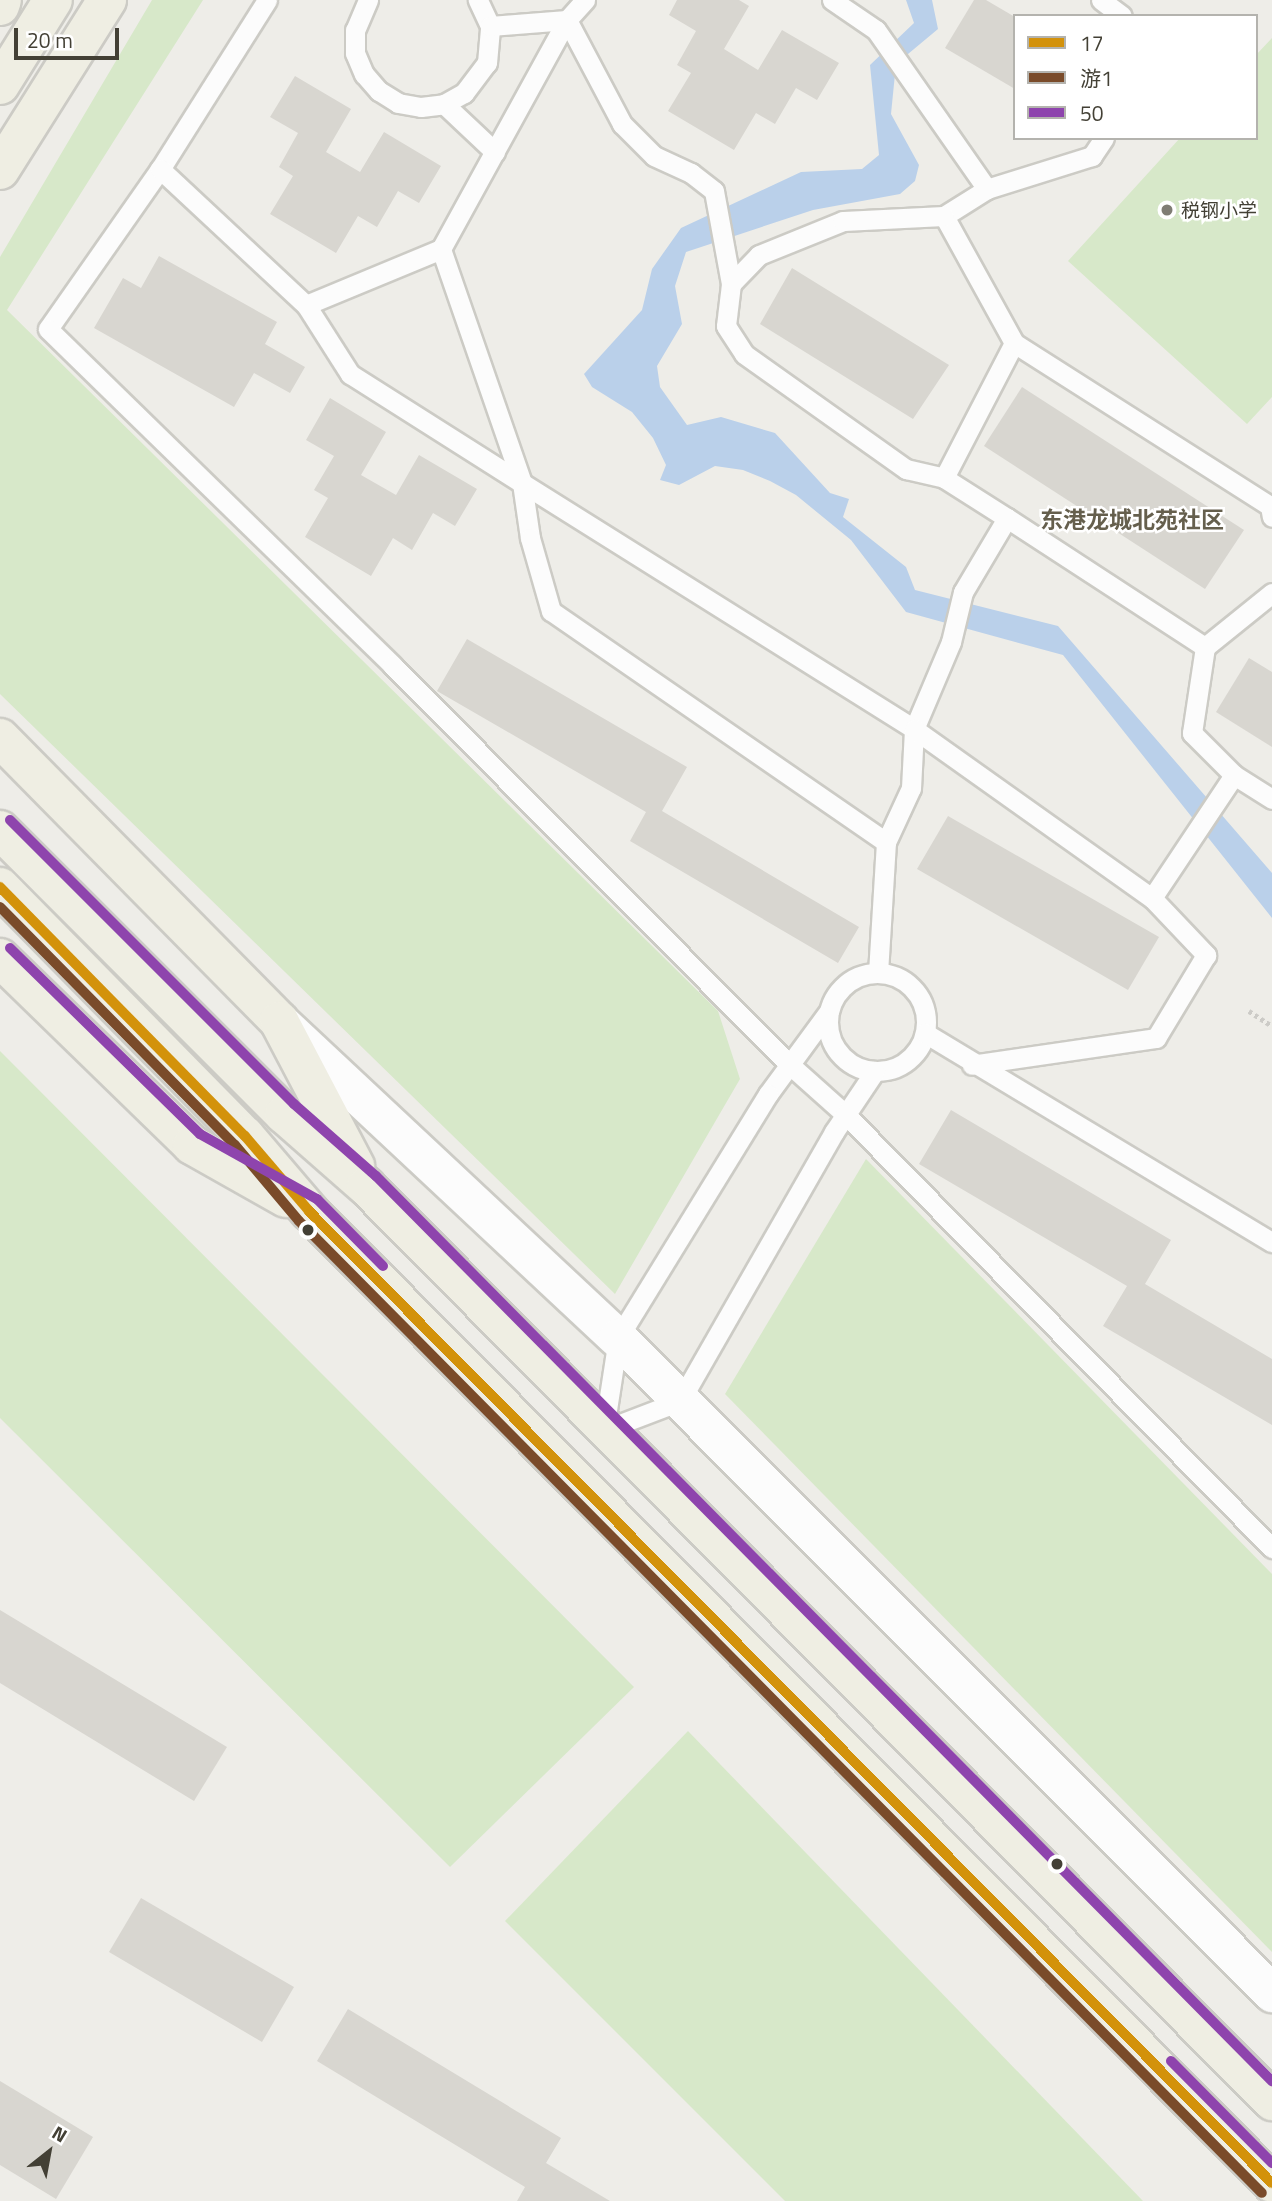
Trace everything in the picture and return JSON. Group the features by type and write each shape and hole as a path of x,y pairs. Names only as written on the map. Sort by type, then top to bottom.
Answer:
{"main road":[{"path":"0,6 2,0"},
{"path":"0,85 53,0"},
{"path":"0,170 107,0"},
{"path":"0,738 279,1021 366,1186"},
{"path":"0,830 284,1114 366,1186 604,1430 1272,2101"},
{"path":"9,896 245,1136 309,1211 1272,2183"},
{"path":"0,958 192,1145 309,1211"}],"street":[{"path":"279,1021 618,1338 1272,1993"}],"lane":[{"path":"267,0 160,169 48,329 402,674 790,1065 845,1114 1272,1548"},
{"path":"368,0 355,30 355,52 364,74 398,103 421,107 444,104 477,80 491,45 490,26 478,0"},
{"path":"306,305 441,249 567,20 585,0"},
{"path":"832,0 876,30 911,84 987,189"},
{"path":"1101,0 1119,14"},
{"path":"490,26 567,20"},
{"path":"567,20 622,124 654,156 691,173 715,191 731,284 726,326 744,354 906,469 944,478 1205,647"},
{"path":"444,104 495,152"},
{"path":"731,284 759,255 843,220 944,216 987,189 1092,156 1103,140"},
{"path":"160,169 306,305 349,374 914,729 1152,898 1206,955 1156,1038 972,1065"},
{"path":"944,216 1014,342 1270,506 1272,517"},
{"path":"441,249 522,483 530,538 551,611 886,842"},
{"path":"944,478 1014,342"},
{"path":"878,972 886,842 911,788 914,729 951,642 963,592 1007,518"},
{"path":"1272,593 1205,647 1192,733 1234,775 1272,799"},
{"path":"1152,898 1234,775"},
{"path":"829,1011 833,1045 858,1067 875,1071 907,1061 925,1033 923,1004 916,991 892,975 878,972 846,983 790,1065 618,1338 604,1430 680,1401 845,1114 875,1071"},
{"path":"925,1033 972,1065 1272,1242"}],"path":[{"path":"1249,1012 1272,1026"}],"green space":[{"path":"152,0 203,0 7,310 718,1011 740,1079 615,1294 0,694 0,257"},
{"name":"税钢小学","path":"1272,38 1272,397 1247,424 1068,261 1178,140 1258,140 1258,53"},
{"path":"0,1051 634,1687 450,1867 0,1418"},
{"path":"866,1159 1272,1574 1272,1952 725,1394"},
{"path":"688,1731 1143,2201 785,2201 505,1921"}],"water":[{"path":"906,0 932,0 938,29 896,64 891,114 919,165 915,181 900,194 813,210 686,252 675,286 682,324 657,366 660,387 687,425 721,417 775,433 830,493 849,499 843,517 906,567 915,590 1058,626 1272,873 1272,918 1063,655 906,612 851,540 796,495 770,481 743,470 715,466 679,485 660,480 666,465 653,438 632,412 592,387 584,374 642,310 652,269 681,228 801,172 862,169 879,155 870,65 914,23"}],"building":[{"path":"677,0 739,0 749,6 724,49 758,70 782,30 839,63 817,100 796,88 775,124 756,113 734,150 668,111 691,73 677,65 696,31 669,15"},
{"path":"974,0 986,0 1013,16 1013,88 945,48"},
{"path":"295,76 351,109 326,152 360,172 384,132 441,166 419,203 398,191 377,227 358,216 336,253 270,214 293,176 279,167 298,133 270,117"},
{"path":"159,256 277,322 265,344 305,367 290,393 254,373 234,407 94,328 123,278 141,288"},
{"path":"792,268 949,365 913,419 760,324"},
{"path":"1022,387 1244,530 1205,589 984,446"},
{"path":"330,398 386,432 361,475 396,495 419,455 477,489 455,526 433,513 412,550 393,538 371,576 305,537 328,498 314,490 334,456 306,440"},
{"path":"467,639 687,767 662,811 859,927 838,963 630,841 646,812 437,691"},
{"path":"1249,658 1272,672 1272,747 1216,712"},
{"path":"948,816 1159,937 1128,990 917,869"},
{"path":"951,1110 1171,1240 1145,1284 1272,1359 1272,1425 1103,1326 1127,1286 919,1164"},
{"path":"0,1610 227,1747 194,1801 0,1683"},
{"path":"141,1898 294,1987 262,2042 109,1952"},
{"path":"348,2009 561,2138 546,2163 610,2201 517,2201 525,2187 317,2061"},
{"path":"0,2081 93,2137 56,2199 0,2165"}],"transit line":[{"name":"50","path":"10,820 294,1104 376,1176 1272,2081"},
{"name":"17","path":"0,887 245,1136 309,1211 1272,2183"},
{"name":"游1","path":"0,907 235,1145 299,1221 1262,2193"},
{"name":"50","path":"10,948 200,1134 317,1199 383,1266"},
{"name":"50","path":"1171,2061 1272,2163"}],"place":[{"name":"税钢小学","path":"1167,210"}],"district":[{"name":"东港龙城北苑社区","path":"1132,520"}]}
